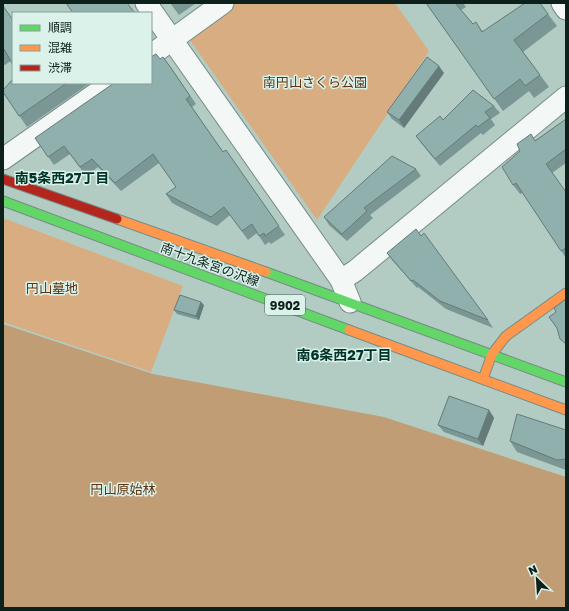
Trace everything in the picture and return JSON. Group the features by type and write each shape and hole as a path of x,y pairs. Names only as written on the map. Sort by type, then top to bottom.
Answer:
{"main road":[{"name":"南十九条宮の沢線","path":"3,179 350,302 457,343 492,354 566,382"},
{"name":"南十九条宮の沢線","path":"3,201 566,410"},
{"path":"483,379 492,354 506,336 566,293"}],"street":[{"path":"146,3 341,280 350,302"},
{"path":"152,54 224,3"},
{"path":"562,3 566,9"},
{"path":"3,159 110,84"},
{"path":"341,280 355,271 566,97"}],"green space":[{"name":"南円山さくら公園","path":"232,3 395,3 429,51 317,220 187,36"},
{"name":"円山墓地","path":"3,218 183,286 151,372 3,322"},
{"name":"円山原始林","path":"3,324 153,374 384,417 566,477 566,608 3,608"}],"building":[{"path":"66,3 127,3 134,12 72,12"},
{"path":"426,3 455,3 473,24 476,22 482,32 525,3 540,3 548,14 514,40 540,75 525,86 520,79 494,99"},
{"path":"3,6 12,19 12,63 4,49 3,50"},
{"path":"156,54 160,59 163,57 190,96 186,99 223,152 226,150 279,226 265,236 264,233 259,236 252,224 242,231 224,207 211,217 166,194 176,187 153,154 115,183 92,159 80,167 64,146 48,157 35,138 113,84 152,84 152,56"},
{"path":"427,57 439,66 399,120 387,112"},
{"path":"12,80 12,84 66,84 19,116 3,90"},
{"path":"473,90 494,106 485,112 490,118 478,127 476,125 435,159 416,136 440,116 443,120"},
{"path":"566,119 566,149 546,164 566,192 566,248 561,251 516,183 513,185 502,167 520,151 517,144 531,134 535,141"},
{"path":"392,156 416,169 364,208 367,211 342,234 324,217"},
{"path":"416,229 421,236 424,233 488,320 440,301 413,280 411,281 387,253"},
{"path":"180,295 201,302 196,316 174,310"},
{"path":"566,299 566,344 560,339 557,328 549,317 556,312 554,308"},
{"path":"449,396 489,410 478,439 438,425"},
{"path":"517,414 566,430 566,459 557,460 510,441"}],"traffic: fast":[{"path":"3,201 349,330"},
{"path":"266,272 566,382"}],"traffic: slow":[{"path":"117,219 266,272"},
{"path":"483,379 492,354 506,336 566,293"},
{"path":"349,330 566,410"}],"traffic: jam":[{"path":"3,179 117,219"}],"district":[{"name":"南5条西27丁目","path":"62,177"},
{"name":"南6条西27丁目","path":"344,354"}]}
